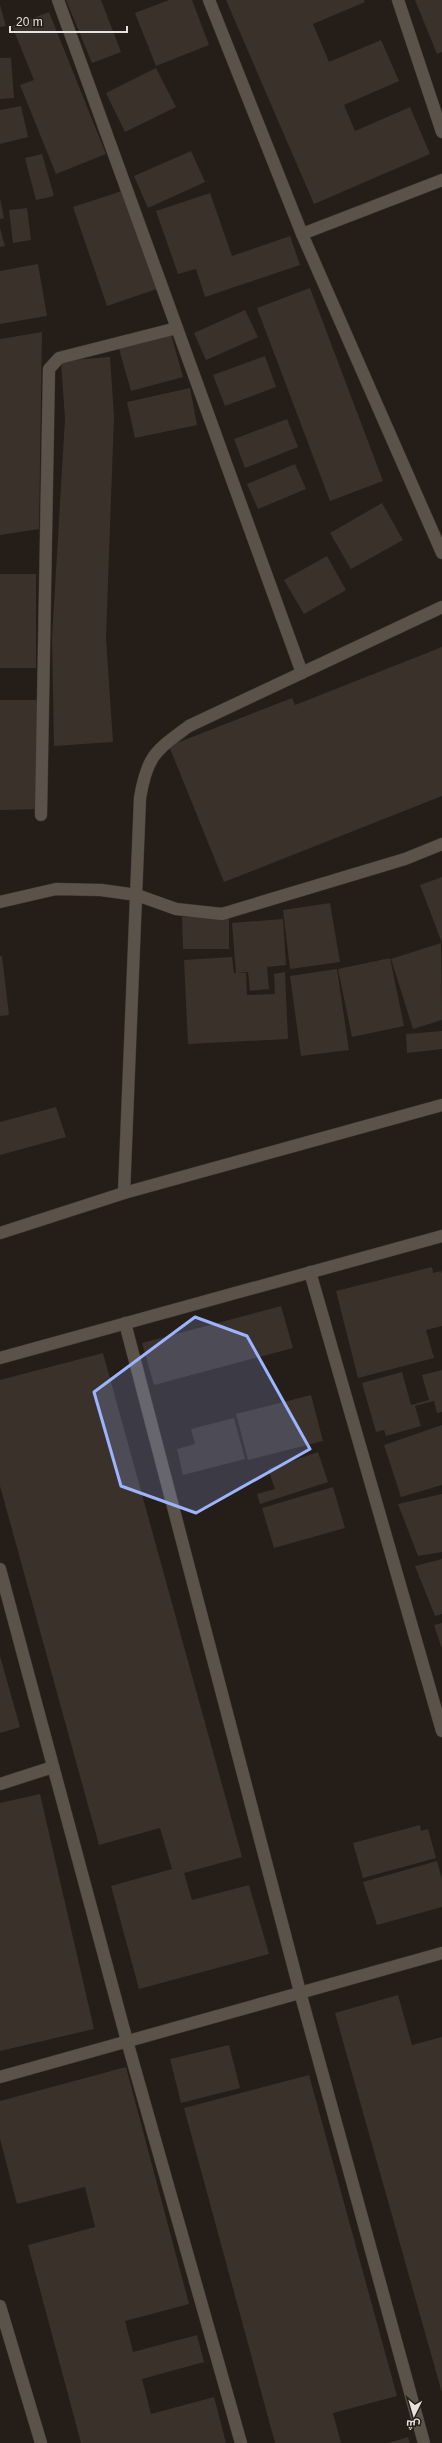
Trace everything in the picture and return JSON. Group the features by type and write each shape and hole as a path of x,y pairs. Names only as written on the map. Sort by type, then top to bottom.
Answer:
{"street":[{"path":"58,0 302,673"},
{"path":"209,0 302,234 442,553"},
{"path":"398,0 442,132"},
{"path":"302,234 442,180"},
{"path":"41,815 49,369 59,358 177,328"},
{"path":"124,1193 141,792 144,773 158,749 189,726 442,607"},
{"path":"0,902 56,889 101,890 137,896 176,909 222,914 405,860 442,844"},
{"path":"0,1233 124,1193 442,1105"},
{"path":"0,1358 442,1236"},
{"path":"310,1272 442,1731"},
{"path":"125,1323 300,1992 424,2443"},
{"path":"0,1569 127,2041 241,2443"},
{"path":"0,1784 53,1767"},
{"path":"0,2077 442,1952"},
{"path":"0,2306 40,2443"}],"highlighted area":[{"path":"195,1317 247,1336 310,1449 196,1513 121,1486 94,1392"}],"building":[{"path":"66,0 101,0 121,52 92,63"},
{"path":"169,0 192,0 209,45 156,66 135,13"},
{"path":"226,0 364,0 365,2 313,24 329,62 381,40 399,81 344,105 355,131 410,107 430,154 314,204"},
{"path":"415,0 442,0 442,52 437,54"},
{"path":"0,5 6,26 0,27"},
{"path":"49,12 106,154 56,174 20,85 34,80 12,26"},
{"path":"0,58 11,58 14,98 0,99"},
{"path":"156,68 176,107 125,132 106,93"},
{"path":"21,106 28,137 0,144 0,110"},
{"path":"191,151 205,182 148,208 134,176"},
{"path":"42,154 54,196 36,200 25,158"},
{"path":"122,191 157,289 107,306 73,207"},
{"path":"210,193 232,256 290,236 300,265 205,297 196,269 178,274 156,211"},
{"path":"0,198 4,218 0,219"},
{"path":"27,208 31,240 13,243 9,210"},
{"path":"0,228 5,246 0,247"},
{"path":"38,264 47,316 0,324 0,271"},
{"path":"310,288 383,481 330,501 257,308"},
{"path":"245,310 258,337 206,360 194,333"},
{"path":"42,332 39,529 0,535 0,339"},
{"path":"171,334 183,377 131,391 119,349"},
{"path":"265,356 276,387 225,406 213,375"},
{"path":"110,357 114,416 106,638 113,742 54,746 52,638 65,419 61,361"},
{"path":"190,388 197,425 135,438 127,402"},
{"path":"287,419 298,447 245,468 234,439"},
{"path":"295,464 306,489 258,509 247,484"},
{"path":"382,503 403,540 351,569 330,533"},
{"path":"327,556 346,590 304,614 284,580"},
{"path":"0,574 36,574 36,668 0,668"},
{"path":"442,647 442,796 224,882 169,746 292,698 295,705"},
{"path":"0,700 37,700 39,809 0,810"},
{"path":"442,877 442,943 420,885"},
{"path":"330,903 340,962 290,969 283,910"},
{"path":"182,917 229,917 229,949 183,949"},
{"path":"283,919 286,965 267,967 269,989 250,991 248,972 236,973 232,923"},
{"path":"441,943 442,1020 413,1029 391,959"},
{"path":"0,956 2,956 9,1015 0,1016"},
{"path":"232,957 234,973 246,973 247,995 275,994 274,974 285,972 288,1039 188,1044 184,960"},
{"path":"390,958 404,1026 352,1037 338,969"},
{"path":"337,969 349,1050 301,1056 290,976"},
{"path":"442,1031 442,1049 407,1053 406,1034"},
{"path":"56,1107 66,1137 0,1155 0,1122"},
{"path":"432,1267 433,1273 441,1271 442,1274 442,1326 426,1330 434,1358 358,1378 336,1291"},
{"path":"281,1306 293,1348 154,1385 142,1343"},
{"path":"103,1353 242,1857 184,1873 192,1900 249,1885 269,1954 139,1989 111,1886 172,1869 160,1828 99,1845 0,1486 0,1380"},
{"path":"442,1370 442,1412 437,1413 434,1401 415,1406 421,1426 386,1436 384,1430 376,1432 362,1383 402,1372 411,1405 429,1400 422,1375"},
{"path":"311,1395 323,1441 248,1460 236,1414"},
{"path":"234,1418 245,1459 183,1475 177,1449 195,1444 191,1429"},
{"path":"442,1425 442,1485 401,1497 384,1445"},
{"path":"318,1452 328,1482 260,1504 257,1494 275,1489 268,1469"},
{"path":"333,1487 345,1528 274,1548 262,1508"},
{"path":"442,1494 442,1552 418,1556 398,1504"},
{"path":"442,1559 442,1614 435,1616 415,1566"},
{"path":"442,1623 442,1649 434,1625"},
{"path":"0,1656 20,1727 0,1733"},
{"path":"40,1794 94,2029 0,2051 0,1803"},
{"path":"420,1825 421,1831 428,1829 436,1858 363,1878 353,1843"},
{"path":"437,1861 442,1879 442,1907 377,1925 363,1882"},
{"path":"398,1995 412,2045 442,2037 442,2393 335,2013"},
{"path":"229,2045 240,2088 181,2103 170,2059"},
{"path":"126,2067 189,2304 125,2321 133,2352 197,2335 204,2362 142,2379 151,2414 214,2397 226,2443 81,2443 28,2245 95,2227 85,2187 17,2204 0,2139 0,2101"},
{"path":"309,2075 397,2396 333,2413 341,2443 275,2443 184,2108"},
{"path":"408,2437 410,2443 388,2443"}]}
